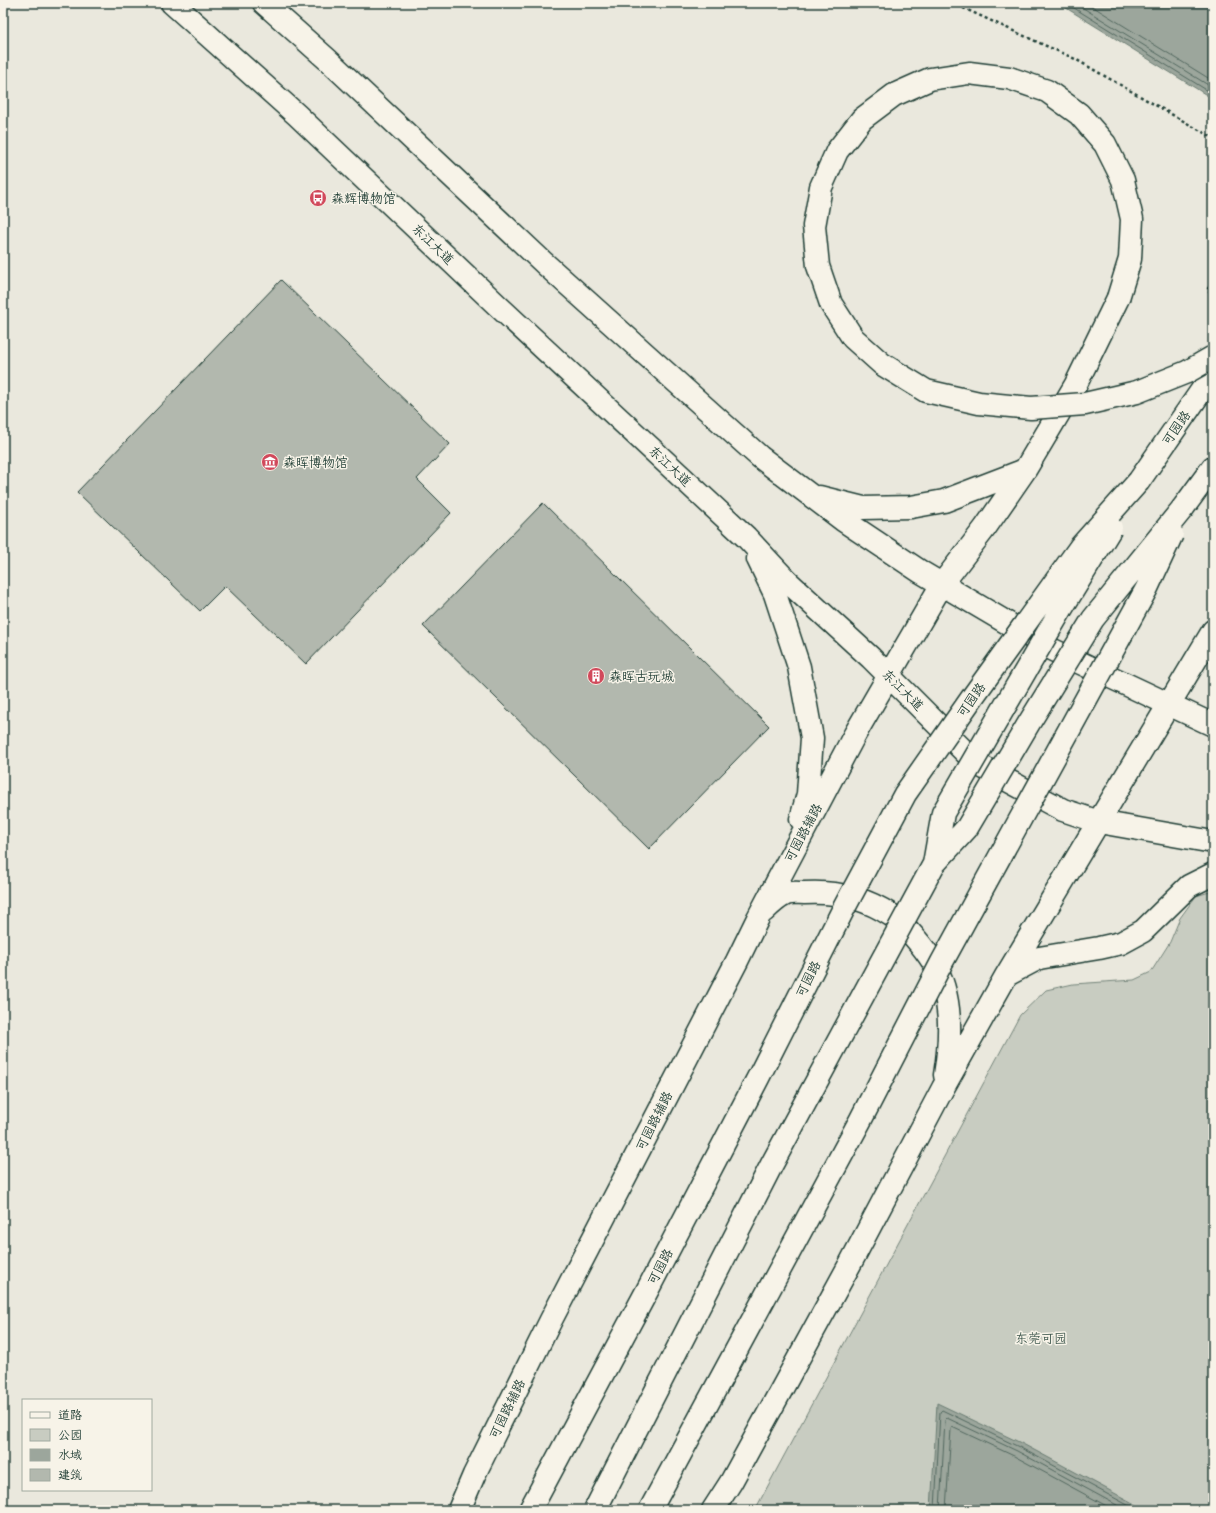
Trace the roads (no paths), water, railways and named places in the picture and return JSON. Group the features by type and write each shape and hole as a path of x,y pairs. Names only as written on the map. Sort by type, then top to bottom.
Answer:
{"main road":[{"name":"东江大道","path":"172,3 297,115 485,294 746,537 787,581 889,676 977,764 1063,810 1099,822 1213,842"},
{"path":"264,3 328,60 550,268 760,457 856,529 921,572 1053,650 1213,725"},
{"name":"可园路辅路","path":"459,1510 474,1475 551,1320 854,734 942,584 985,528 1025,470 1075,386 1118,298 1130,259 1132,219 1123,180 1105,144 1079,114 1046,91 1009,78 969,73 930,79 894,95 862,119 837,151 821,187 814,226 818,266 831,304 853,338 882,364 926,391 979,403 1032,408 1085,404 1137,392 1187,372 1213,357"},
{"name":"可园路","path":"934,864 943,813 1062,608 1139,481 1213,374"},
{"name":"可园路","path":"595,1510 772,1164 934,864 967,828 1029,722 1093,620 1184,508 1213,467"},
{"path":"809,494 863,508 911,507 944,501 1025,470"},
{"name":"可园路","path":"530,1510 648,1289 758,1078 844,908 905,794 1081,546 1139,481"},
{"name":"可园路","path":"650,1510 853,1135 942,962 1143,595 1184,508"},
{"path":"746,537 778,602 799,667 812,738 808,794 793,852"},
{"path":"713,1510 731,1482 828,1305 943,1088 1006,976 1213,631"},
{"path":"1006,976 1039,958 1121,943 1143,931 1189,886 1213,874"},
{"path":"758,918 772,903 787,893 822,892 842,894 864,900 892,916 926,951 934,963 945,992 950,1024 948,1058 943,1088"}],"water":[{"path":"1058,3 1213,3 1213,99"},
{"path":"937,1403 1021,1443 1146,1510 931,1510"}],"place":[{"name":"森辉博物馆","path":"318,198"},
{"name":"森晖博物馆","path":"270,462"},
{"name":"森晖古玩城","path":"596,676"}],"park label":[{"name":"东莞可园","path":"1041,1338"}]}
